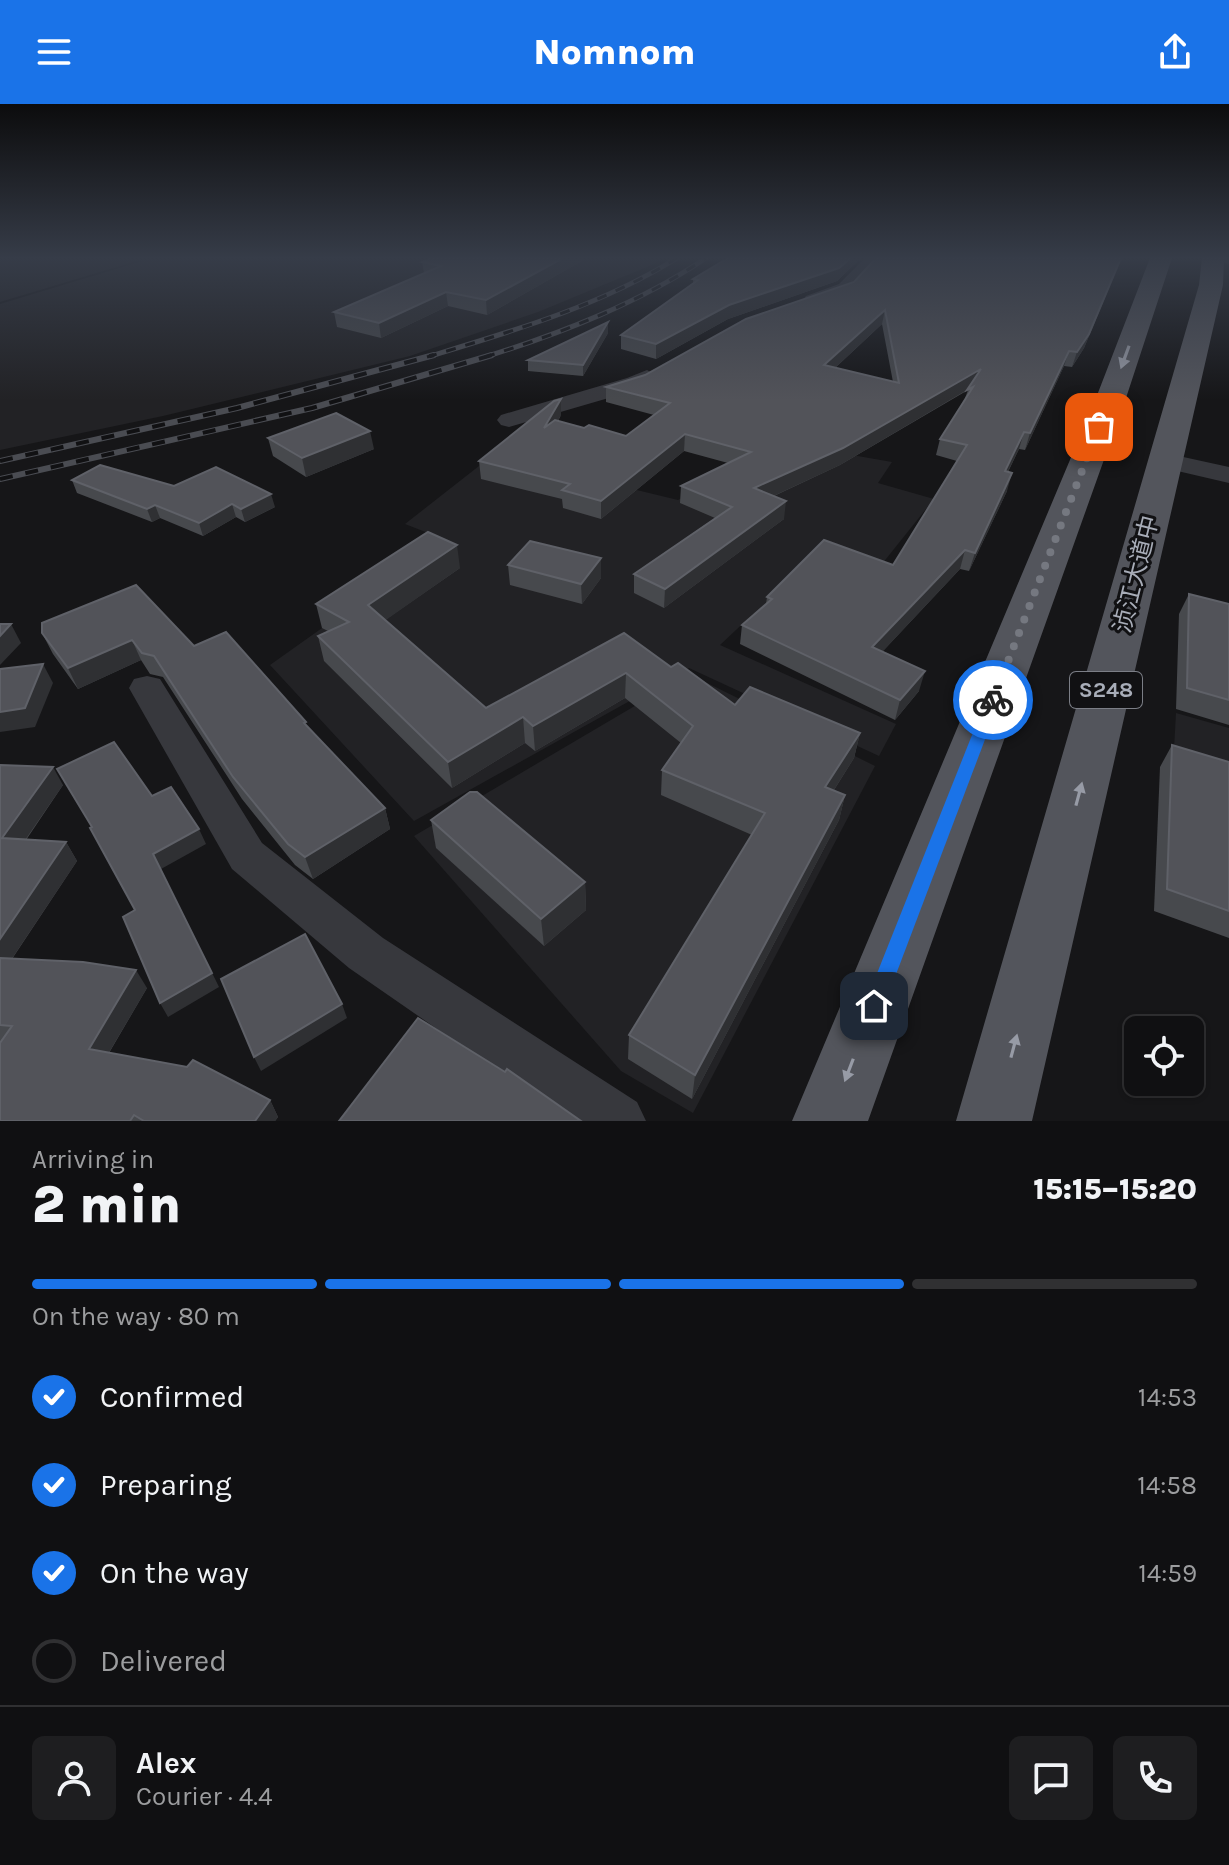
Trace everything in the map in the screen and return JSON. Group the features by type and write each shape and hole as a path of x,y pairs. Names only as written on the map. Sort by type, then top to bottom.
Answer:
{"main road":[{"name":"浈江大道中","path":"830,1121 1111,398 1170,305"},
{"name":"浈江大道中","path":"994,1121 1165,461 1189,305"}],"street":[{"path":"791,307 795,305"},
{"path":"509,420 635,383 661,368"},
{"path":"1165,461 1229,475"},
{"path":"147,688 247,856 366,953 618,1121"}],"shaded area":[{"path":"0,305 554,305 410,356 163,416 0,450"},
{"path":"789,444 892,462 878,483 934,499 818,644 753,614 720,645 896,724 879,756 689,668 414,821 270,665 446,540 405,524 493,455 678,500"},
{"path":"689,674 875,766 693,1113 621,1071 414,836"},
{"path":"1176,713 1229,728 1229,784 1173,767"}],"building":[{"path":"349,305 417,305 379,323 334,312"},
{"path":"662,305 728,305 656,344 621,335"},
{"path":"786,305 1101,305 1089,334 1077,352 1069,351 1030,433 1024,432 1005,471 1012,473 975,553 965,550 872,647 925,671 900,700 742,625 772,599 767,597 824,540 893,565 967,445 940,439 981,369 843,448 754,488 786,501 665,589 634,574 732,507 681,486 751,452 685,434 601,501 562,490 570,484 479,461 554,401 561,399 544,428 555,420 584,428 589,425 626,436 670,403 606,387 645,375 746,319","holes":["885,310 899,383 824,365"]},
{"path":"608,322 583,365 528,360"},
{"path":"336,413 370,431 302,458 268,438"},
{"path":"100,465 174,486 216,467 271,494 241,509 232,504 199,523 155,505 147,509 72,480"},
{"path":"428,532 457,545 368,605 486,708 624,633 671,667 678,663 735,705 750,687 860,733 825,787 845,795 695,1075 629,1035 765,813 662,770 693,726 626,673 533,726 523,717 448,762 318,636 349,622 316,604"},
{"path":"530,541 601,558 581,584 508,565"},
{"path":"136,585 194,646 226,632 304,723 385,808 305,857 288,844 233,777 154,656 142,653 132,640 68,668 42,633 42,623"},
{"path":"1189,594 1229,604 1229,700 1187,688"},
{"path":"0,624 11,624 0,636"},
{"path":"43,664 25,708 0,712 0,669"},
{"path":"114,742 152,796 171,787 199,829 153,854 212,973 160,1003 123,917 135,910 92,827 57,769"},
{"path":"1172,745 1229,762 1229,911 1167,889"},
{"path":"0,765 53,767 2,838 66,842 0,939"},
{"path":"470,792 477,792 585,882 541,919 431,820"},
{"path":"305,934 342,1004 254,1057 221,979"},
{"path":"0,958 83,962 136,970 89,1049 187,1067 193,1060 270,1100 255,1121 144,1121 134,1115 130,1121 0,1121 0,1043 12,1026 0,1025"},
{"path":"418,1018 505,1072 507,1069 581,1121 339,1121"}],"railway":[{"path":"430,356 583,305"},
{"path":"485,357 543,338 621,305"},
{"path":"430,356 434,355"},
{"path":"0,479 312,408 492,355"},
{"path":"0,461 237,408 430,356"}],"way so far":[{"path":"993,700 1099,427"}],"route":[{"path":"874,1006 993,700"}]}
